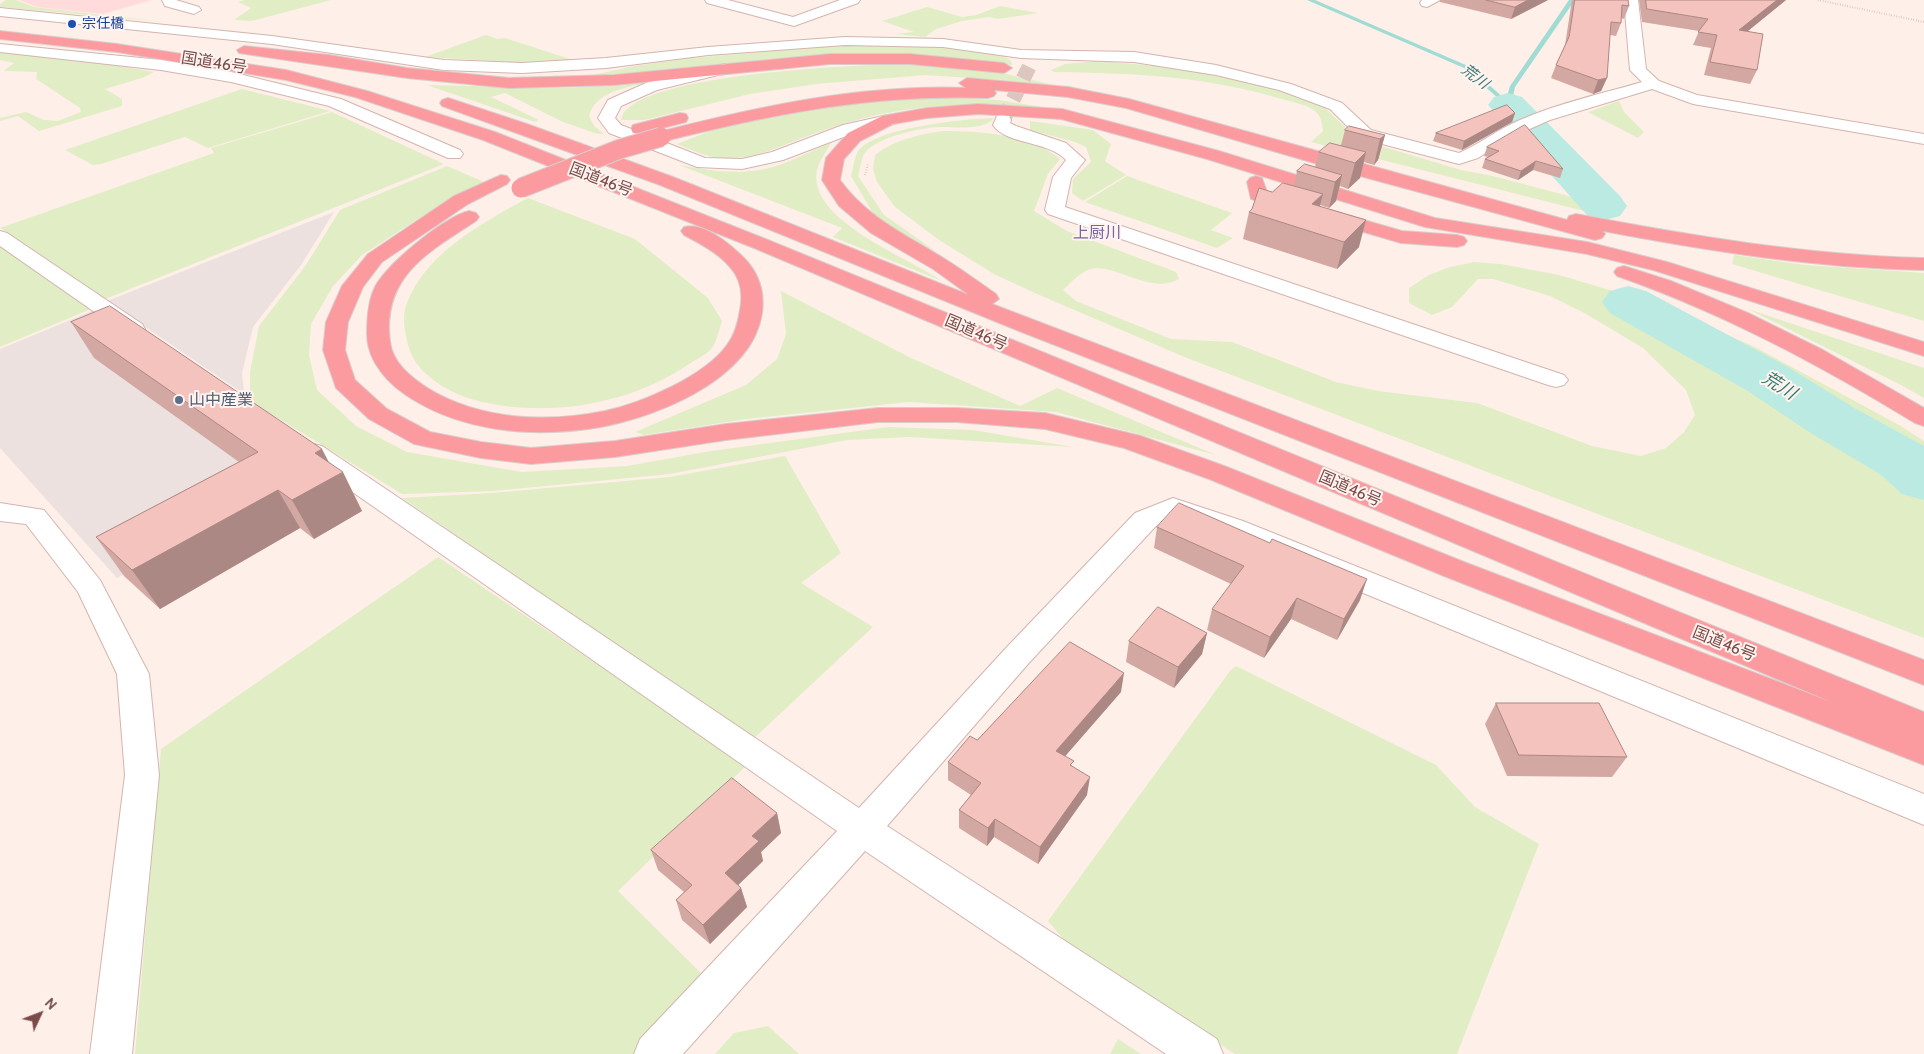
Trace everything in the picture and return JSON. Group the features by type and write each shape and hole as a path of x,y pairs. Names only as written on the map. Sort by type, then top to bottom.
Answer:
{"highway":[{"name":"国道46号","path":"0,23 124,35 197,45 311,66 406,89"},
{"name":"国道46号","path":"0,35 117,48 286,75 361,94 489,136 672,208 1924,726"},
{"path":"197,45 329,60 407,74 500,82 614,80 830,59 873,58 1030,67 1136,97 1153,111"},
{"path":"672,208 685,228 718,244 735,260 750,279 754,304 748,330 731,355 677,393 632,410 590,421 543,424 502,422 463,414 428,400 404,382 388,365 378,343 377,315 387,285 412,258 442,234 511,184 566,154 639,129 758,98 816,89 926,81 1068,92 1129,104 1208,127 1241,129 1422,181 1482,202 1684,260 1924,334"},
{"path":"1924,349 1660,266 1587,248 1432,223 1127,124 1094,107 1019,95 976,92 897,92 772,110 661,137 461,200 418,227 375,258 353,286 336,322 334,350 344,383 378,414 423,438 481,450 531,456 615,449 726,432 878,415 958,415 1045,421 1132,442 1218,473 1454,569 1924,751"},
{"name":"国道46号","path":"432,97 514,124 1026,326 1924,673"},
{"path":"1026,326 940,265 878,229 846,202 831,180 835,158 854,137 888,120 927,113 978,109 1062,114 1127,124 1465,212 1526,238 1629,274 1769,332 1867,383 1924,418"},
{"path":"1222,154 1256,182 1258,195 1401,237 1476,243 1526,238"},
{"path":"1482,202 1760,253 1849,262 1924,264"}],"street":[{"path":"169,0 170,3 194,10"},
{"path":"712,0 794,22 851,41"},
{"path":"723,49 853,0"},
{"path":"1631,0 1638,70 1653,84 1693,99 1924,139"},
{"path":"0,12 272,40 444,65 522,68 606,63 723,49 851,41 943,43 1030,67 1134,57 1216,70 1285,87 1336,106 1365,134 1449,157 1467,157 1508,131 1542,118 1653,84"},
{"path":"0,48 161,64 231,77 335,102 454,154"},
{"path":"732,68 652,86 614,103 606,118 615,129 703,163 742,164 777,156 849,129 888,120"},
{"path":"1003,120 1001,124 1008,129 1043,139 1068,150 1076,160 1062,177 1055,210 1556,380"},
{"path":"0,237 156,344"},
{"path":"287,434 862,830 1202,1054"},
{"path":"655,1054 862,830 1017,656 1145,520 1173,507 1233,528 1924,810"},
{"path":"0,512 34,516 90,587 133,674 142,775 111,1054"}],"path":[{"path":"1818,0 1924,22"}],"shaded area":[{"path":"19,0 152,0 103,14 37,7"},
{"path":"334,212 301,265 253,327 242,373 244,394 107,301"},
{"path":"92,311 318,467 117,578 0,448 0,349"}],"green space":[{"path":"6,0 16,0 34,7 164,22 0,7 0,4"},
{"path":"244,0 331,0 252,21 234,20 251,8 238,2"},
{"path":"1000,6 1038,13 998,19 989,17 962,21 936,29 925,37 896,34 914,32 882,21 927,7 962,17 976,15"},
{"path":"486,35 497,39 505,38 576,61 511,62 425,57"},
{"path":"845,45 940,46 1002,55 1010,60 1013,65 915,55 825,54 585,77 634,66 691,58"},
{"path":"0,52 99,62 154,72 142,78 105,89 122,99 122,106 39,131 18,116 0,121 0,118 26,112 44,120 58,121 81,112 80,108 36,79 37,72 3,71 14,63 0,60"},
{"path":"1097,61 1169,67 1224,77 1291,94 1324,107 1354,136 1377,145 1461,170 1493,176 1591,202 1596,214 1311,142 1323,131 1322,122 1314,110 1301,104 1253,91 1169,77 1112,73 1054,72 1051,70 1065,64"},
{"path":"896,64 953,67 1002,73 1067,88 1004,80 925,75 816,84 750,94 644,120 621,120 625,111 646,98 676,88 713,80 796,70"},
{"path":"649,82 613,92 598,101 589,116 594,126 604,134 598,134 563,122 505,93 491,97 539,120 535,122 427,85 565,88"},
{"path":"242,89 330,111 208,148 185,137 101,164 93,165 65,150"},
{"path":"942,97 998,100 1056,109 966,105 899,111 851,121 760,154 735,158 709,156 677,144 710,131 766,117 861,100"},
{"path":"1619,101 1624,112 1644,132 1638,138 1588,112"},
{"path":"332,112 444,164 105,299 0,228 214,153 211,148"},
{"path":"994,118 976,127 939,127 898,134 870,148 863,156 858,176 884,215 937,252 891,227 873,213 851,176 857,153 866,144 881,137 921,126"},
{"path":"1030,121 1093,130 1111,144 1105,161 1126,175 1083,201 1072,193 1073,179 1091,162 1086,147 1075,142 1030,130"},
{"path":"941,131 987,133 1019,139 1034,144 1060,159 1048,174 1034,211 1067,231 1176,272 1179,279 1167,283 1156,283 1098,268 1088,270 1063,290 1076,301 1171,339 1232,342 1336,382 1378,391 1477,403 1592,446 1641,456 1666,448 1684,432 1695,415 1686,390 1643,348 1586,314 1550,296 1493,279 1478,279 1452,307 1432,315 1409,303 1409,288 1429,275 1450,267 1474,262 1501,264 1559,275 1647,301 1753,346 1899,425 1924,441 1924,638 1187,358 994,274 939,240 894,206 877,182 873,169 875,155 899,142"},
{"path":"831,143 817,170 818,188 827,205 843,221 863,236 942,281 833,237 842,228 679,165 718,171 743,172 782,164"},
{"path":"447,166 484,182 452,197 362,255 333,286 311,324 309,355 317,390 356,426 407,452 522,472 627,466 711,451 888,427 973,430 1073,447 910,437 847,440 670,474 493,491 402,494 250,401 250,372 259,326 306,265 340,210"},
{"path":"1127,176 1232,213 1211,230 1233,238 1217,248 1085,202"},
{"path":"528,198 635,239 708,298 722,321 711,349 665,378 639,390 612,399 556,408 527,408 471,399 452,392 425,373 418,366 409,348 404,324 405,310 413,291 424,273 438,257 455,243 491,218"},
{"path":"0,246 91,309 0,347"},
{"path":"1734,255 1805,265 1924,273 1924,321 1732,264"},
{"path":"781,291 911,358 1020,406 1057,388 1216,455 1056,412 909,402 746,419 644,435 635,432 746,385 777,359 786,334"},
{"path":"1748,309 1924,368 1924,398 1903,386"},
{"path":"785,456 841,553 801,583 873,627 753,739 402,498 492,493 670,477"},
{"path":"438,557 747,765 618,891 705,977 635,1054 135,1054 161,749"},
{"path":"1236,666 1436,765 1475,807 1539,844 1457,1054 1235,1054 1075,953 1048,921 1230,671"},
{"path":"768,1026 799,1054 715,1054 734,1033"},
{"path":"1118,1039 1141,1054 1110,1054"}],"building":[{"path":"1486,0 1528,0 1515,7"},
{"path":"1575,0 1628,0 1629,6 1622,5 1621,23 1611,22 1607,78 1598,80 1556,65 1569,37"},
{"path":"1646,0 1777,0 1739,30 1763,34 1757,70 1710,62 1717,35 1698,32 1708,19 1647,9"},
{"path":"1507,105 1515,113 1464,141 1436,133"},
{"path":"1525,125 1563,169 1536,161 1521,171 1485,159 1499,151 1487,147"},
{"path":"1349,126 1385,135 1380,139 1345,130"},
{"path":"1330,143 1366,152 1355,163 1319,152"},
{"path":"1305,164 1342,175 1335,182 1297,171"},
{"path":"1283,183 1323,194 1312,204 1366,220 1344,242 1249,212 1252,209 1259,188 1272,192"},
{"path":"110,306 322,449 315,453 343,472 292,500 278,490 132,570 96,537 258,452 71,322"},
{"path":"1179,503 1270,543 1272,539 1367,579 1344,619 1297,598 1270,637 1212,609 1244,566 1157,527"},
{"path":"1158,607 1207,633 1178,667 1129,641"},
{"path":"1070,642 1124,673 1056,751 1074,761 1070,765 1090,777 1040,847 995,819 988,828 959,810 981,783 948,762 970,736 977,740"},
{"path":"1496,703 1599,703 1627,757 1519,755"},
{"path":"732,778 777,813 752,836 759,841 725,873 741,888 703,925 676,900 692,885 651,850"}],"waterway":[{"name":"荒川","path":"1310,0 1466,67 1508,105 1512,87 1572,0"},
{"name":"荒川","path":"1508,105 1604,206"},
{"name":"荒川","path":"1628,302 1768,379 1835,422 1902,460 1924,479"}],"tunnel":[{"path":"1003,120 1029,67"}],"place":[{"name":"宗任橋","path":"72,24"},
{"name":"山中産業","path":"179,400"}],"district":[{"name":"上厨川","path":"1097,233"}]}
